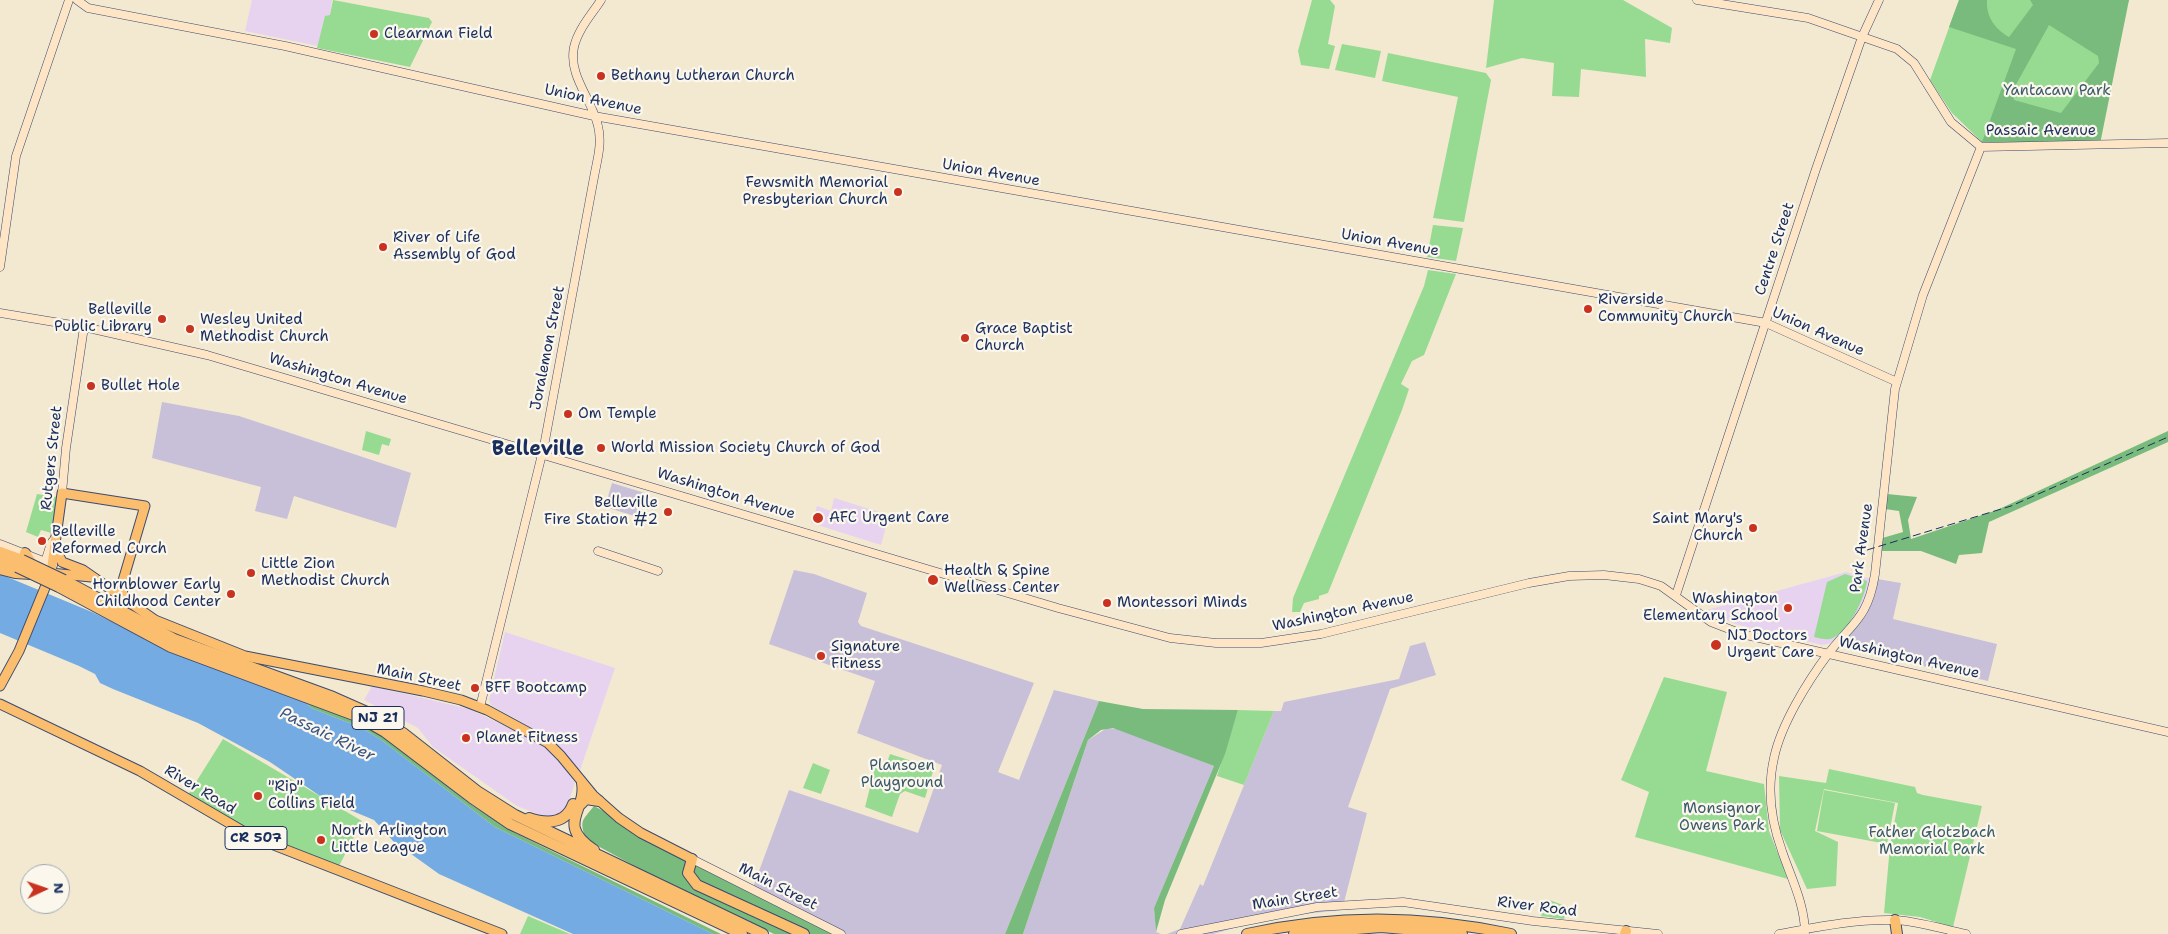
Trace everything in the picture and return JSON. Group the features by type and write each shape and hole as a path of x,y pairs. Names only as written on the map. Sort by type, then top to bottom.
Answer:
{"highway":[{"name":"NJ 21","path":"0,552 174,639 362,709 403,733 496,804 528,823 763,934"},
{"name":"NJ 21","path":"0,560 21,564"},
{"path":"0,568 21,564 37,574 46,588"},
{"path":"37,574 52,569"},
{"name":"NJ 21","path":"61,584 171,647 358,717 385,732 472,798 510,824 742,934"},
{"path":"465,781 524,816 547,822 562,819 568,814 582,783"},
{"path":"582,783 582,791 575,812 575,828 581,838 589,847 674,892"},
{"path":"575,812 582,801 590,799 599,801"},
{"path":"692,858 688,873 697,884 804,934"},
{"path":"1247,934 1318,922 1380,918 1444,922 1510,934"},
{"path":"1895,920 1897,934"},
{"path":"1294,934 1373,928 1411,928 1462,934"}],"main road":[{"path":"62,493 145,506 123,580 121,591 123,598"},
{"name":"Rutgers Street","path":"0,686 16,658 46,588 52,569 62,493"},
{"path":"55,547 62,562 90,576"},
{"name":"Main Street","path":"52,569 90,576 110,587 155,620 244,656 422,691 480,707 548,743 562,756 582,783 599,801 630,826 692,858"},
{"path":"110,587 123,580"},
{"name":"River Road","path":"0,704 140,771 253,837 502,934"}],"street":[{"path":"0,267 15,158 69,0"},
{"name":"Union Avenue","path":"77,0 88,8 285,46 594,116 1766,323 1897,382"},
{"name":"Joralemon Street","path":"480,707 542,454 598,156 600,136 594,116 576,74 573,58 578,38 601,0"},
{"name":"Passaic Avenue","path":"1696,0 1808,18 1897,49 1909,57 1952,122 1981,147 2168,142"},
{"name":"Centre Street","path":"1676,595 1862,37 1879,0"},
{"name":"Park Avenue","path":"1805,932 1799,896 1774,828 1771,779 1774,758 1781,735 1807,685 1829,654 1861,617 1872,592 1897,382 1923,295 1981,147"},
{"name":"Washington Avenue","path":"0,314 84,326 207,355 1111,623 1186,640 1231,643 1292,640 1514,586 1569,576 1628,577 1650,582 1676,595 1701,615 1721,627 1829,654 2168,732"},
{"name":"Rutgers Street","path":"62,493 66,448 84,326"},
{"path":"42,561 46,559 51,543 57,536"},
{"name":"Main Street","path":"0,544 21,564 42,561 52,569"},
{"path":"598,551 658,571"},
{"name":"Main Street","path":"692,858 841,934"},
{"name":"Main Street","path":"1182,934 1317,907 1414,903"},
{"name":"River Road","path":"1414,903 1521,920 1658,934"},
{"path":"1779,934 1805,932 1855,921 1895,920 1966,934"}],"shaded area":[{"path":"252,0 332,0 330,16 325,17 318,46 245,31"},
{"path":"162,402 239,416 411,473 396,528 294,496 287,519 255,511 261,487 152,458"},
{"path":"612,483 645,493 638,517 605,507"},
{"path":"834,498 889,515 881,545 811,523 817,506 831,511"},
{"path":"794,570 814,574 867,593 858,622 861,626 1034,683 998,772 1019,780 1054,690 1099,701 1005,934 838,934 752,890 789,790 918,833 942,765 857,733 875,681 769,644"},
{"name":"Washington Elementary School","path":"1846,572 1871,579 1864,606 1832,643 1822,645 1735,624 1707,610"},
{"path":"1877,579 1901,583 1893,619 1997,644 1988,681 1841,647 1867,614 1875,594"},
{"path":"505,632 615,668 580,770 550,738 491,705 489,700"},
{"path":"1425,642 1436,675 1390,689 1348,807 1367,813 1342,910 1285,916 1213,934 1167,934 1180,929 1200,884 1203,886 1274,711 1281,711 1284,702 1399,679 1410,646"},
{"path":"372,686 469,709 539,742 560,762 575,783 566,809 560,815 545,817 517,806 433,747 418,728 364,700"},
{"path":"1107,728 1119,729 1214,766 1154,908 1156,932 1161,934 1023,934 1088,740"}],"green space":[{"name":"Clearman Field","path":"333,0 429,18 432,22 410,67 317,48 325,16 330,15"},
{"path":"1312,0 1330,0 1335,6 1328,44 1335,46 1329,69 1301,65 1298,51"},
{"path":"1494,0 1623,0 1672,28 1670,43 1645,39 1646,77 1581,69 1579,97 1552,96 1554,63 1522,58 1486,68"},
{"name":"Yantacaw Park","path":"1959,0 2129,0 2077,145 1982,142 1952,113 1930,80"},
{"name":"Yantacaw Park","path":"1959,0 1987,0 1988,12 1992,22 2009,37 2033,5 2030,0 2129,0 2100,144 1982,142 2016,49 1949,27","holes":["2049,25 2098,56 2099,63 2061,113 2014,100 2013,90"]},
{"path":"1342,44 1381,51 1375,78 1335,70"},
{"path":"1388,53 1486,73 1491,80 1464,222 1433,218 1458,97 1382,81"},
{"path":"1433,225 1463,228 1456,261 1427,257"},
{"path":"1428,270 1456,274 1424,355 1412,361 1401,384 1409,389 1402,410 1328,593 1319,596 1319,599 1304,603 1300,612 1292,612 1293,598 1424,286"},
{"path":"366,431 391,439 389,446 382,444 379,455 362,450"},
{"path":"2168,431 2168,442 1989,522 1982,553 1959,555 1956,564 1921,551 1878,551 1879,539 1903,532 1899,511 1885,509 1887,494 1917,497 1908,520 1911,539 1997,510"},
{"path":"37,494 57,497 51,533 41,530 38,537 26,532"},
{"path":"1845,574 1867,581 1859,606 1849,623 1837,636 1830,639 1814,637 1827,582"},
{"name":"Monsignor Owens Park","path":"1664,677 1727,692 1706,771 1764,784 1769,831 1788,879 1635,837 1649,792 1621,780"},
{"path":"304,700 363,724 399,748 473,806 515,833 721,934 713,934 495,827 380,739 360,727 311,708"},
{"path":"1099,701 1143,709 1238,710 1225,754 1165,900 1156,932 1154,908 1214,766 1113,728 1101,730 1088,740 1023,934 1005,934"},
{"path":"1238,710 1274,711 1244,785 1217,776"},
{"path":"223,739 362,821 337,870 296,855 186,798"},
{"name":"Plansoen Playground","path":"890,754 934,768 925,798 905,791 900,794 892,817 865,807 875,768 884,771"},
{"path":"813,763 830,770 821,794 803,788"},
{"name":"Father Glotzbach Memorial Park","path":"1829,769 1915,787 1917,793 1923,795 1982,806 1953,927 1920,917 1884,913 1890,846 1898,803 1824,789 1815,831 1838,842 1836,886 1807,889 1780,830 1779,776 1826,783"},
{"path":"1824,790 1895,803 1887,844 1817,831"},
{"path":"594,806 838,934 774,934 651,875 585,839 583,822"},
{"path":"1547,899 1568,907 1564,919 1541,916"},
{"path":"528,916 570,934 520,934"}],"water":[{"name":"Passaic River","path":"0,574 92,612 179,655 304,700 311,708 360,727 380,739 495,827 713,934 573,934 439,874 393,841 374,820 326,800 270,762 198,723 100,683 95,674 79,666 0,633"}],"railway":[{"path":"1867,550 2011,506 2168,437"}],"place":[{"name":"Clearman Field","path":"374,34"},
{"name":"Bethany Lutheran Church","path":"601,76"},
{"name":"Fewsmith Memorial Presbyterian Church","path":"898,192"},
{"name":"River of Life Assembly of God","path":"383,247"},
{"name":"Riverside Community Church","path":"1588,309"},
{"name":"Belleville Public Library","path":"162,319"},
{"name":"Wesley United Methodist Church","path":"190,329"},
{"name":"Grace Baptist Church","path":"965,338"},
{"name":"Bullet Hole","path":"91,386"},
{"name":"Om Temple","path":"568,414"},
{"name":"World Mission Society Church of God","path":"601,448"},
{"name":"Belleville Fire Station #2","path":"668,512"},
{"name":"AFC Urgent Care","path":"818,518"},
{"name":"Saint Mary's Church","path":"1753,528"},
{"name":"Belleville Reformed Curch","path":"42,541"},
{"name":"Little Zion Methodist Church","path":"251,573"},
{"name":"Health & Spine Wellness Center","path":"933,580"},
{"name":"Hornblower Early Childhood Center","path":"231,594"},
{"name":"Montessori Minds","path":"1107,603"},
{"name":"Washington Elementary School","path":"1788,608"},
{"name":"NJ Doctors Urgent Care","path":"1716,645"},
{"name":"Signature Fitness","path":"821,656"},
{"name":"BFF Bootcamp","path":"475,688"},
{"name":"Planet Fitness","path":"466,738"},
{"name":"\"Rip\" Collins Field","path":"258,796"},
{"name":"North Arlington Little League","path":"321,840"}],"district":[{"name":"Belleville","path":"538,450"}]}
